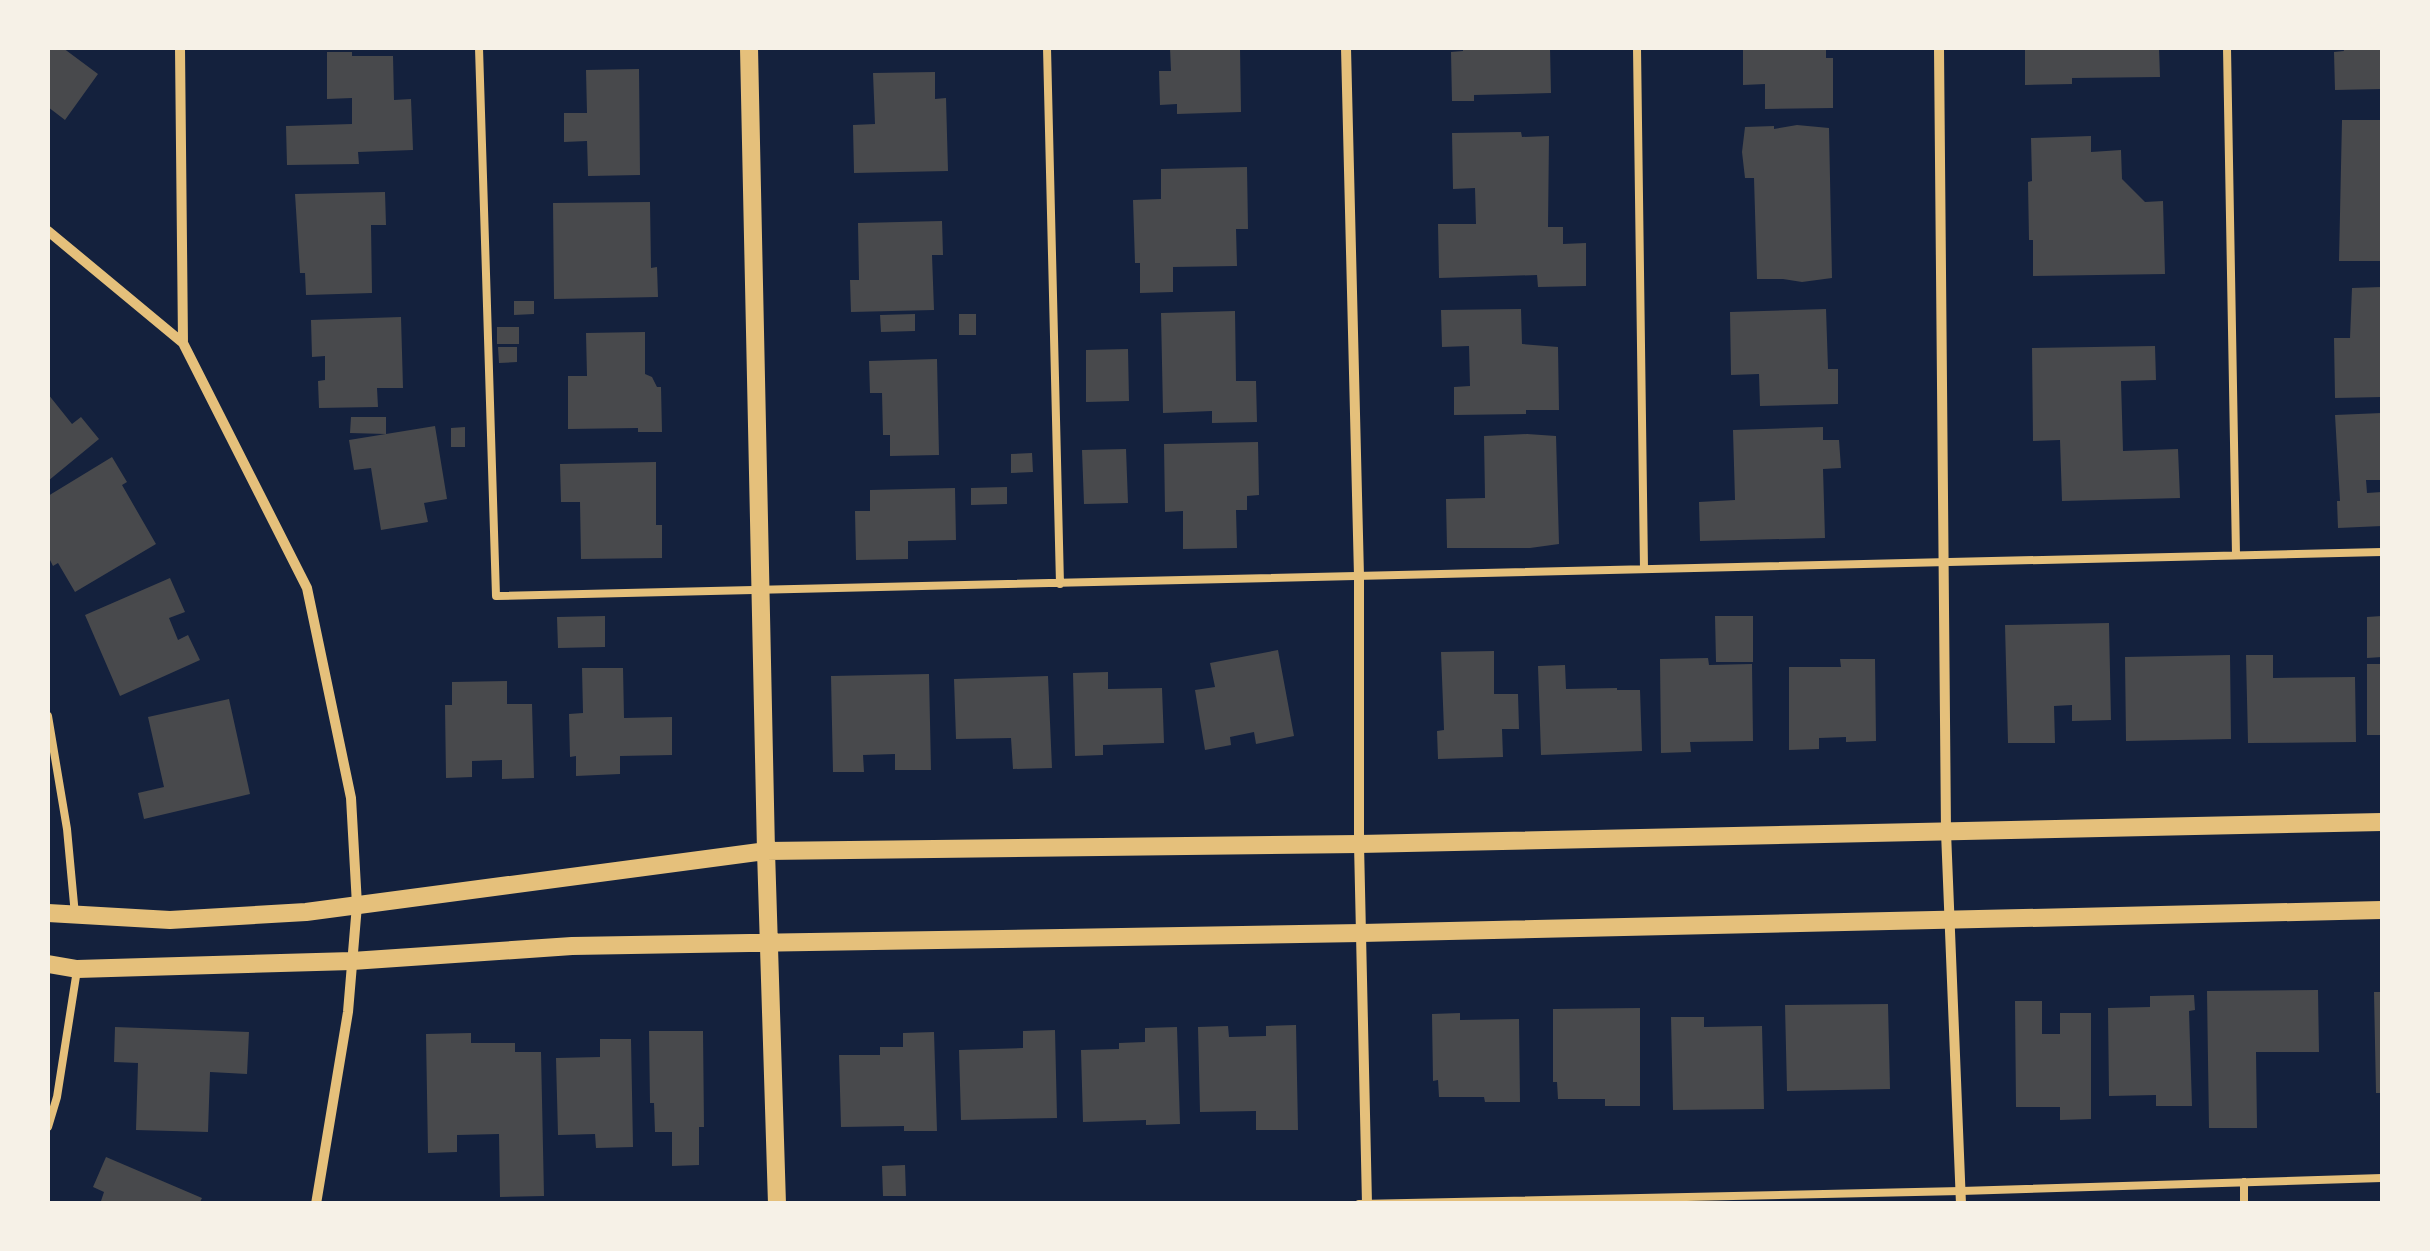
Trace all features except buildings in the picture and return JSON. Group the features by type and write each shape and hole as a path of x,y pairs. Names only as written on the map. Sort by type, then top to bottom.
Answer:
{"street":[{"path":"749,48 777,1204"},
{"path":"1346,48 1368,1203"},
{"path":"1938,48 1946,832 1961,1204"},
{"path":"178,49 183,343"},
{"path":"48,231 183,343 307,588 351,798 357,905 348,1012 316,1204"},
{"path":"48,913 170,920 306,912 766,851 1359,844 2382,822"},
{"path":"48,964 77,969 352,961 572,946 2382,910"}],"lane":[{"path":"479,48 496,596 2382,552"},
{"path":"1047,48 1060,584"},
{"path":"1637,48 1644,569"},
{"path":"2228,48 2236,556"},
{"path":"48,716 76,914"},
{"path":"48,1127 57,1097 77,969"},
{"path":"1359,1204 1662,1200 2382,1178"},
{"path":"2244,1182 2244,1204"}]}
